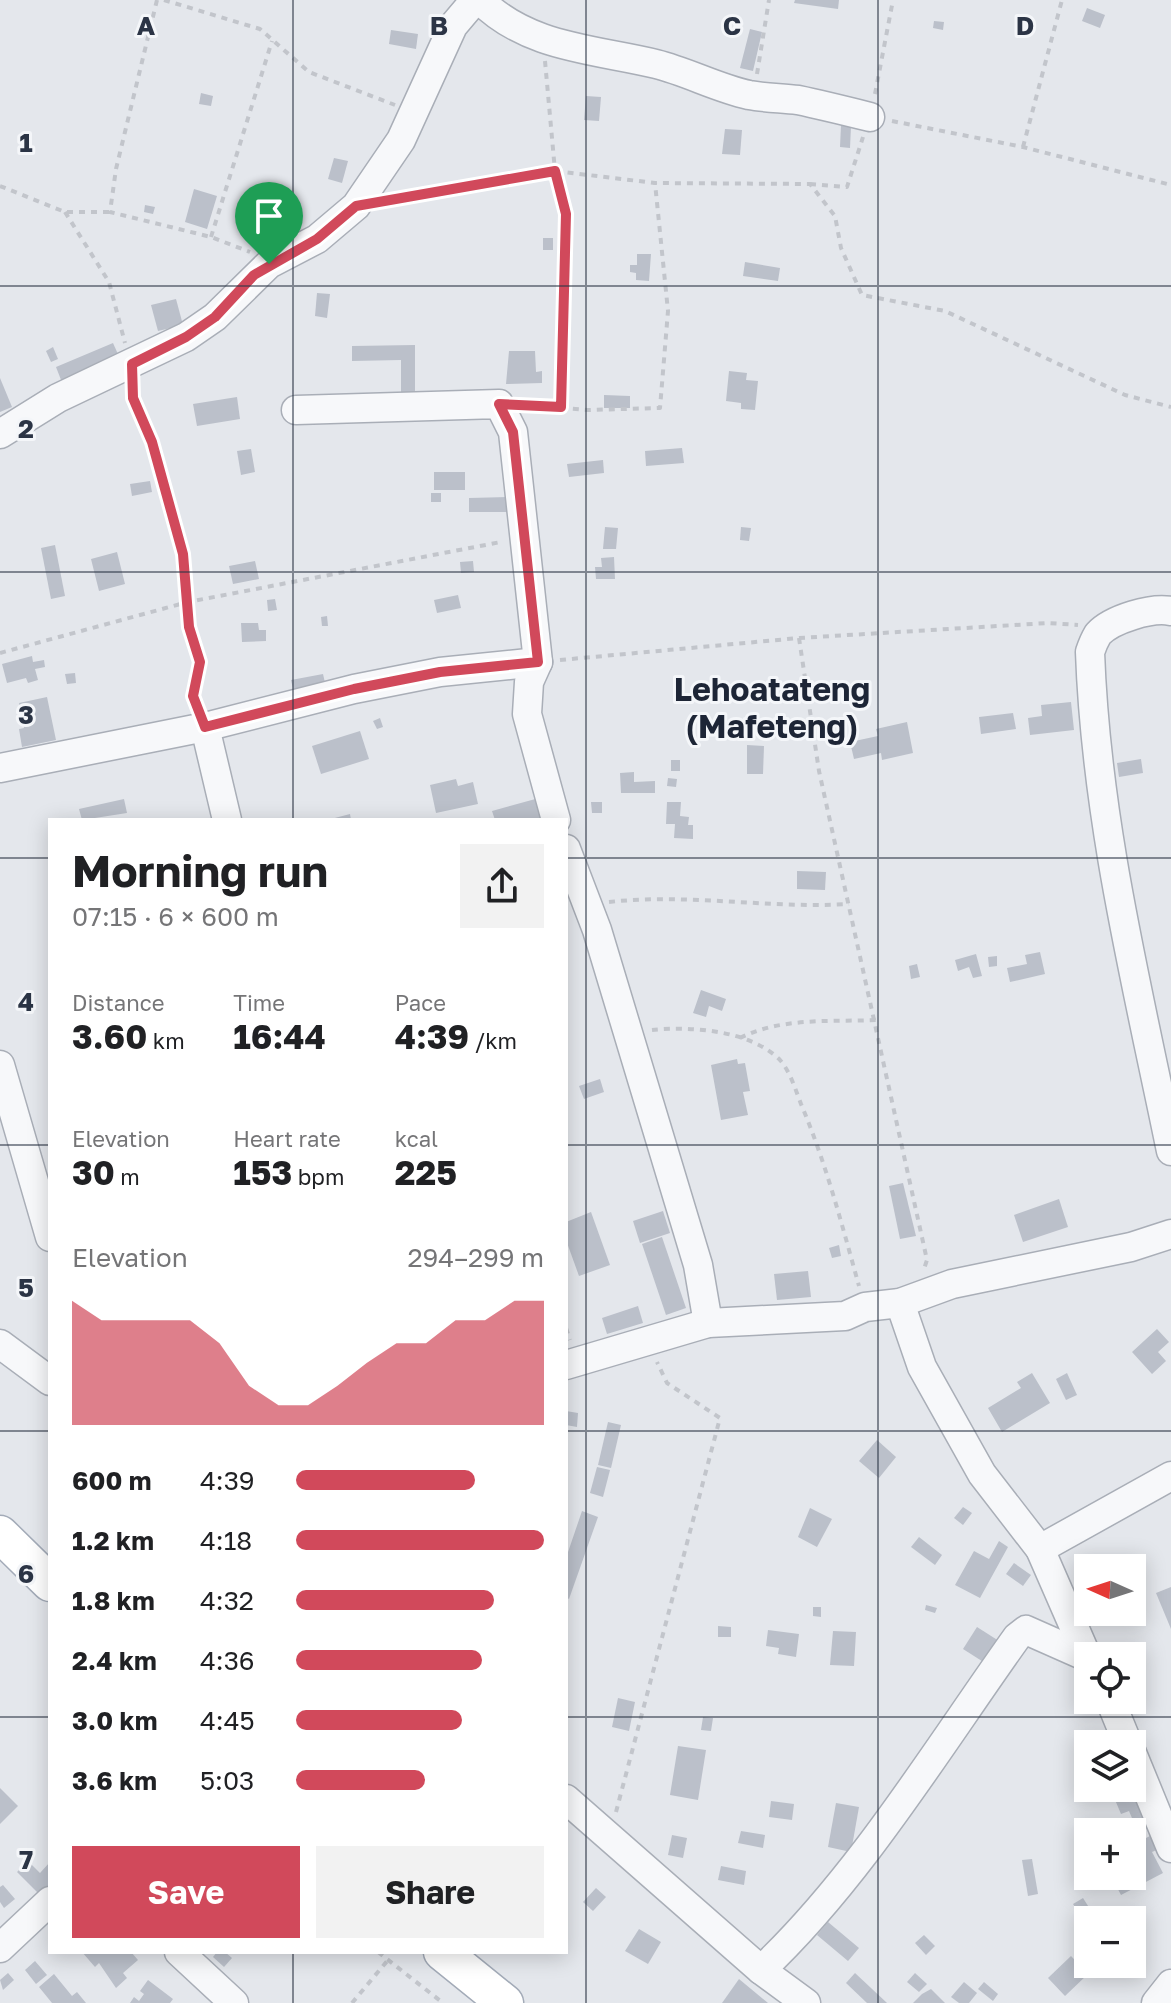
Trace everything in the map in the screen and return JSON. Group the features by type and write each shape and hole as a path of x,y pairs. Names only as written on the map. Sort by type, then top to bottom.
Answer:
{"main road":[{"path":"0,1534 48,1581"},
{"path":"444,1954 505,2003"}],"street":[{"path":"0,434 58,398 186,337 215,317 269,264 317,239 356,206 401,140 453,26 478,0 510,24 543,39 597,54 623,56 669,67 752,96 797,100 870,117"},
{"path":"296,410 499,404 513,432 538,662 529,682 527,714 555,818"},
{"path":"1171,611 1125,619 1097,635 1090,652 1109,842 1135,989 1171,1151"},
{"path":"0,768 205,727 354,689 440,672 538,662"},
{"path":"205,727 227,818"},
{"path":"568,854 587,904 698,1265 708,1323"},
{"path":"0,1065 48,1230"},
{"path":"568,1364 708,1323 845,1316 865,1307 909,1300 952,1284 1100,1254 1171,1234"},
{"path":"909,1300 922,1367 982,1474 1040,1549 1081,1642"},
{"path":"0,1344 48,1380"},
{"path":"1040,1549 1171,1476"},
{"path":"761,1970 787,1945 863,1852 1017,1637 1026,1630 1074,1652"},
{"path":"1146,1787 1171,1848"},
{"path":"568,1801 761,1970 806,2003"},
{"path":"0,1948 48,1903"},
{"path":"181,1954 234,2003"},
{"path":"1156,2003 1171,1984"}],"path":[{"path":"110,212 116,169 157,0"},
{"path":"164,0 260,29 309,72 412,113"},
{"path":"752,96 769,0"},
{"path":"356,206 555,171 655,183 847,187 870,117 893,0"},
{"path":"1023,147 1062,0"},
{"path":"543,39 555,171 566,214 561,407"},
{"path":"211,237 273,40"},
{"path":"870,117 1023,147 1171,185"},
{"path":"499,404 610,410 660,408 668,311 655,183"},
{"path":"810,184 835,216 841,248 862,295 945,311 1125,395 1171,407"},
{"path":"0,186 65,212 110,212 211,237 252,253 269,264"},
{"path":"65,212 109,282 132,364 133,398 152,442 183,554 189,627 200,662 193,696 205,727"},
{"path":"0,653 188,602 525,537"},
{"path":"538,662 799,638 1048,623 1086,626 1097,635"},
{"path":"799,638 819,771 877,1020 927,1260 909,1300"},
{"path":"587,904 646,898 813,906 849,904"},
{"path":"738,1039 761,1027 786,1023 877,1020"},
{"path":"626,1033 679,1028 758,1045 781,1061 834,1193 865,1307"},
{"path":"609,1838 720,1418 667,1383 658,1370 656,1355 660,1337"},
{"path":"380,1954 443,2003"},
{"path":"352,2003 388,1960"}],"building":[{"path":"795,0 839,0 838,9 794,3"},
{"path":"1087,8 1105,15 1100,28 1082,21"},
{"path":"934,21 944,22 943,30 933,28"},
{"path":"750,29 762,32 753,71 740,68"},
{"path":"391,30 418,34 416,49 389,44"},
{"path":"201,93 213,96 211,106 199,104"},
{"path":"586,96 601,97 599,121 584,120"},
{"path":"841,125 851,126 850,148 840,147"},
{"path":"725,129 742,130 740,155 722,154"},
{"path":"334,158 348,161 342,183 328,179"},
{"path":"194,189 217,196 207,229 185,222"},
{"path":"145,205 155,207 153,214 144,212"},
{"path":"543,238 553,238 553,250 543,250"},
{"path":"637,254 651,254 649,281 636,280 636,273 630,272 630,265 637,265"},
{"path":"745,262 780,268 778,281 743,276"},
{"path":"317,293 330,294 327,318 315,316"},
{"path":"176,299 183,325 158,331 151,305"},
{"path":"113,343 121,361 63,385 56,367"},
{"path":"415,345 415,394 401,394 401,360 352,361 352,346"},
{"path":"53,347 58,359 51,362 46,351"},
{"path":"509,351 535,351 536,372 542,371 542,383 506,384"},
{"path":"729,371 747,373 746,380 758,381 755,410 741,409 741,403 726,401"},
{"path":"0,378 12,407 0,412"},
{"path":"604,395 630,396 630,408 604,408"},
{"path":"237,397 240,419 197,426 193,404"},
{"path":"682,448 684,463 646,466 645,451"},
{"path":"251,449 255,472 241,475 237,451"},
{"path":"603,460 604,473 569,477 567,464"},
{"path":"434,472 465,472 465,490 434,490"},
{"path":"150,481 152,492 132,496 130,484"},
{"path":"431,493 441,493 441,502 431,502"},
{"path":"508,497 508,512 469,512 469,498"},
{"path":"605,527 618,528 616,549 603,549"},
{"path":"741,527 751,528 749,541 740,540"},
{"path":"55,545 65,596 51,599 41,548"},
{"path":"117,552 125,584 99,591 91,559"},
{"path":"614,557 615,579 596,579 595,567 602,567 601,558"},
{"path":"255,561 259,579 233,584 229,566"},
{"path":"473,561 474,572 461,573 460,562"},
{"path":"458,595 461,608 437,613 434,600"},
{"path":"275,599 277,610 268,611 267,600"},
{"path":"327,616 328,626 322,626 321,617"},
{"path":"241,623 258,623 259,630 266,630 266,641 242,642"},
{"path":"32,656 33,662 44,660 45,667 35,669 38,680 28,683 26,678 7,683 2,664"},
{"path":"75,673 76,683 67,684 65,674"},
{"path":"323,674 326,687 294,693 291,680"},
{"path":"47,697 56,740 22,747 19,729 24,728 19,703"},
{"path":"1071,702 1074,730 1030,735 1028,718 1042,716 1041,705"},
{"path":"1013,713 1016,729 981,734 979,717"},
{"path":"380,718 383,727 377,729 373,721"},
{"path":"907,722 913,753 882,760 881,753 854,759 850,742 878,736 876,729"},
{"path":"360,731 369,759 321,774 312,746"},
{"path":"747,745 764,746 763,774 747,774"},
{"path":"1141,759 1143,773 1119,777 1117,763"},
{"path":"671,760 680,760 680,771 671,771"},
{"path":"634,772 634,782 655,781 655,793 621,793 620,773"},
{"path":"668,778 677,779 676,787 667,786"},
{"path":"456,779 458,786 473,782 478,804 436,813 430,785"},
{"path":"539,798 544,818 494,818 492,811"},
{"path":"124,799 127,813 81,818 79,809"},
{"path":"591,802 602,802 602,813 592,813"},
{"path":"667,802 681,802 680,816 689,817 688,825 693,825 693,839 674,838 675,824 666,824"},
{"path":"797,871 826,872 825,890 797,889"},
{"path":"1040,952 1045,974 1010,982 1007,968 1027,964 1025,955"},
{"path":"976,954 982,976 973,978 969,967 958,971 955,960"},
{"path":"997,956 997,966 989,967 988,957"},
{"path":"917,964 920,977 911,979 909,966"},
{"path":"701,990 726,999 722,1011 709,1006 706,1017 693,1013"},
{"path":"737,1059 738,1064 745,1063 750,1091 743,1092 748,1115 721,1120 711,1065"},
{"path":"600,1079 604,1092 584,1099 579,1086"},
{"path":"903,1183 916,1236 900,1239 889,1186"},
{"path":"1059,1199 1068,1227 1023,1242 1014,1215"},
{"path":"663,1211 670,1233 640,1243 633,1221"},
{"path":"591,1212 610,1265 579,1276 568,1246 568,1221"},
{"path":"662,1237 686,1308 666,1315 642,1244"},
{"path":"839,1245 841,1256 832,1258 829,1248"},
{"path":"808,1271 811,1297 777,1300 774,1274"},
{"path":"638,1306 643,1323 607,1334 602,1318"},
{"path":"1157,1329 1169,1342 1158,1352 1166,1361 1152,1374 1132,1352"},
{"path":"1032,1373 1050,1403 1002,1432 988,1408 1021,1388 1017,1382"},
{"path":"1067,1373 1077,1395 1066,1400 1056,1379"},
{"path":"568,1411 578,1413 577,1427 568,1425"},
{"path":"608,1422 621,1425 611,1468 598,1465"},
{"path":"877,1440 896,1457 879,1478 859,1461"},
{"path":"597,1467 610,1470 603,1497 590,1493"},
{"path":"963,1507 972,1513 963,1525 954,1518"},
{"path":"810,1508 832,1519 817,1547 798,1537"},
{"path":"582,1511 598,1517 569,1599 568,1598 568,1552"},
{"path":"919,1537 942,1555 935,1565 911,1547"},
{"path":"999,1541 1008,1547 980,1598 955,1585 974,1551 989,1559"},
{"path":"1014,1563 1031,1575 1023,1586 1006,1574"},
{"path":"1171,1587 1171,1629 1156,1593"},
{"path":"926,1605 937,1608 935,1613 925,1610"},
{"path":"813,1607 821,1607 821,1617 813,1616"},
{"path":"718,1626 731,1627 731,1637 718,1637"},
{"path":"977,1627 999,1641 985,1663 963,1649"},
{"path":"768,1630 799,1634 796,1657 778,1654 779,1648 766,1646"},
{"path":"833,1631 856,1632 854,1666 830,1665"},
{"path":"618,1698 635,1702 629,1731 612,1727"},
{"path":"703,1717 713,1718 711,1731 701,1730"},
{"path":"678,1746 706,1750 698,1800 670,1795"},
{"path":"0,1788 18,1806 0,1824"},
{"path":"771,1801 794,1804 792,1820 769,1817"},
{"path":"1116,1802 1138,1802 1145,1818 1132,1818 1129,1811 1121,1814"},
{"path":"836,1803 859,1807 851,1852 828,1847"},
{"path":"741,1831 765,1835 763,1848 738,1843"},
{"path":"1154,1834 1161,1848 1152,1852 1163,1873 1146,1882 1146,1838"},
{"path":"672,1835 687,1838 683,1858 668,1855"},
{"path":"1032,1859 1038,1894 1028,1896 1022,1860"},
{"path":"28,1861 40,1873 48,1864 48,1889 41,1896 17,1872"},
{"path":"721,1866 746,1871 744,1885 718,1880"},
{"path":"3,1885 15,1899 4,1908 0,1902 0,1887"},
{"path":"596,1888 606,1897 593,1911 583,1902"},
{"path":"1083,1898 1088,1906 1074,1906"},
{"path":"828,1922 859,1948 848,1961 817,1935"},
{"path":"639,1929 661,1942 648,1964 625,1951"},
{"path":"924,1935 935,1946 926,1955 915,1943"},
{"path":"84,1954 133,1954 138,1960 123,1973 127,1978 116,1988 99,1963 95,1967"},
{"path":"215,1954 227,1954 232,1958 224,1967 213,1957"},
{"path":"1071,1956 1074,1959 1074,1978 1084,1978 1065,1996 1048,1978"},
{"path":"35,1961 47,1975 36,1984 25,1970"},
{"path":"8,1973 14,1980 3,1990 0,1980"},
{"path":"855,1973 887,2003 867,2003 846,1983"},
{"path":"915,1973 927,1984 919,1992 907,1982"},
{"path":"54,1974 72,1996 77,1992 86,2003 52,2003 39,1987"},
{"path":"739,1979 768,2003 722,2003"},
{"path":"148,1980 173,1999 170,2003 130,2003 134,1997 139,2001 144,1994 140,1991"},
{"path":"964,1982 977,1993 969,2003 959,2003 951,1997"},
{"path":"984,1982 998,1994 993,2001 978,1989"},
{"path":"931,1989 945,2003 913,2003 922,1994"}],"district":[{"name":"Lehoatateng (Mafeteng)","path":"772,708"}],"route":[{"path":"555,171 566,214 561,407 499,404 509,418 513,432 538,662 440,672 354,689 205,727 193,696 200,662 189,627 183,554 152,442 133,398 132,364 186,337 215,317 254,275 269,264 317,239 356,206 555,171"}]}
